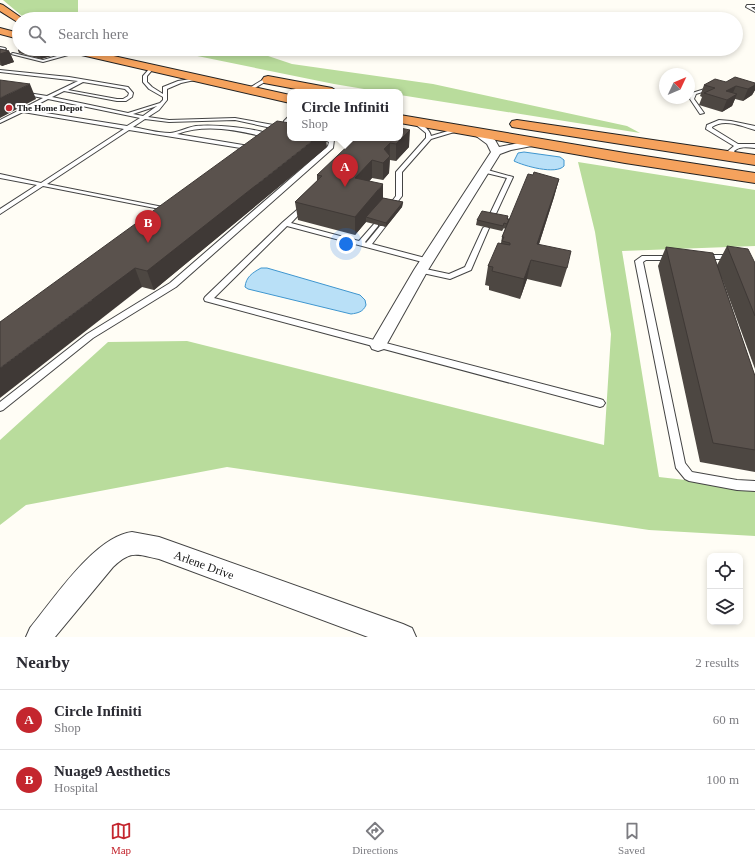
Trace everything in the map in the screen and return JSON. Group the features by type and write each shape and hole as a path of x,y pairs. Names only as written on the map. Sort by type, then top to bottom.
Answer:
{"highway":[{"path":"0,7 12,15"},
{"path":"0,18 12,21"},
{"path":"88,56 287,98"},
{"path":"252,77 316,89"},
{"path":"403,121 755,178"},
{"path":"502,122 736,152 755,160"}],"street":[{"path":"478,133 491,142 496,152"},
{"path":"378,345 423,265 496,152 508,147 533,142"},
{"name":"Arlene Drive","path":"39,637 94,570 115,549 122,545 136,542 159,548 403,637"}],"lane":[{"path":"755,6 746,6 755,11"},
{"path":"20,56 37,61 55,56"},
{"path":"151,69 144,77 144,81 147,86 163,96"},
{"path":"0,71 81,80 126,88 131,93 130,96 124,100 116,100 63,90"},
{"path":"163,102 165,88 197,79"},
{"path":"0,122 81,80"},
{"path":"248,90 266,80"},
{"path":"702,113 692,99 694,92 706,88 718,87"},
{"path":"21,92 169,121 235,118 287,127"},
{"path":"119,112 138,111 163,102"},
{"path":"0,212 129,128 163,102"},
{"path":"23,111 129,128 259,144 287,127"},
{"path":"755,128 726,122 712,123 709,126 709,129 736,152 740,145 755,146"},
{"path":"417,123 428,132 429,138"},
{"path":"173,134 186,128 206,126 237,130 259,144"},
{"path":"396,204 401,203 399,172 429,138 450,131 459,130"},
{"path":"0,406 90,336 173,285 331,147 332,141"},
{"path":"484,172 510,176 491,218"},
{"path":"0,176 173,209 165,215"},
{"path":"308,202 208,299 600,403"},
{"path":"285,223 364,244 423,265 450,278 468,268 486,228"},
{"path":"364,244 379,226"},
{"path":"693,258 740,257"},
{"path":"678,258 645,258 639,261 680,465 689,476 737,485 755,486"}],"green space":[{"path":"3,0 78,0 78,12 17,12"},
{"path":"197,56 268,56 292,64 433,84 627,126 640,133 403,95 403,89 364,89"},
{"path":"578,162 755,190 755,246 622,251 659,477 755,488 755,536 649,530 227,467 26,505 0,525 0,440 108,342 187,341 604,445 611,334 595,232"}],"water":[{"path":"524,152 560,157 564,160 564,166 560,169 547,170 514,161 518,153"},
{"path":"261,268 267,268 360,295 365,300 366,305 360,312 351,314 245,287 250,276"}],"building":[{"path":"0,49 9,51 0,54"},
{"path":"735,77 755,83 755,85 748,89 736,86 726,91 737,94 727,100 704,93 715,88 704,85 715,79 726,82"},
{"path":"0,80 30,84 0,98"},
{"path":"277,121 287,123 287,141 312,141 147,271 135,268 0,368 0,322"},
{"path":"403,129 410,130 403,137"},
{"path":"353,141 399,141 396,144 390,143 384,149 390,156 383,163 372,160 355,178 383,184 355,217 295,202 322,176 317,175"},
{"path":"534,172 559,179 537,244 571,251 567,268 531,260 524,279 492,271 493,267 488,266 498,243 510,245 510,243 502,241 504,237 502,237 528,174 533,175"},
{"path":"383,198 403,202 386,223 366,217"},
{"path":"482,211 508,216 507,219 509,219 507,224 504,223 503,226 477,220"},
{"path":"727,246 748,249 755,263 755,316"},
{"path":"666,247 713,253 755,376 755,450 713,443"}],"place":[{"name":"The Home Depot","path":"9,108"},
{"name":"Circle Infiniti","path":"345,187"},
{"name":"Nuage9 Aesthetics","path":"148,243"}]}
